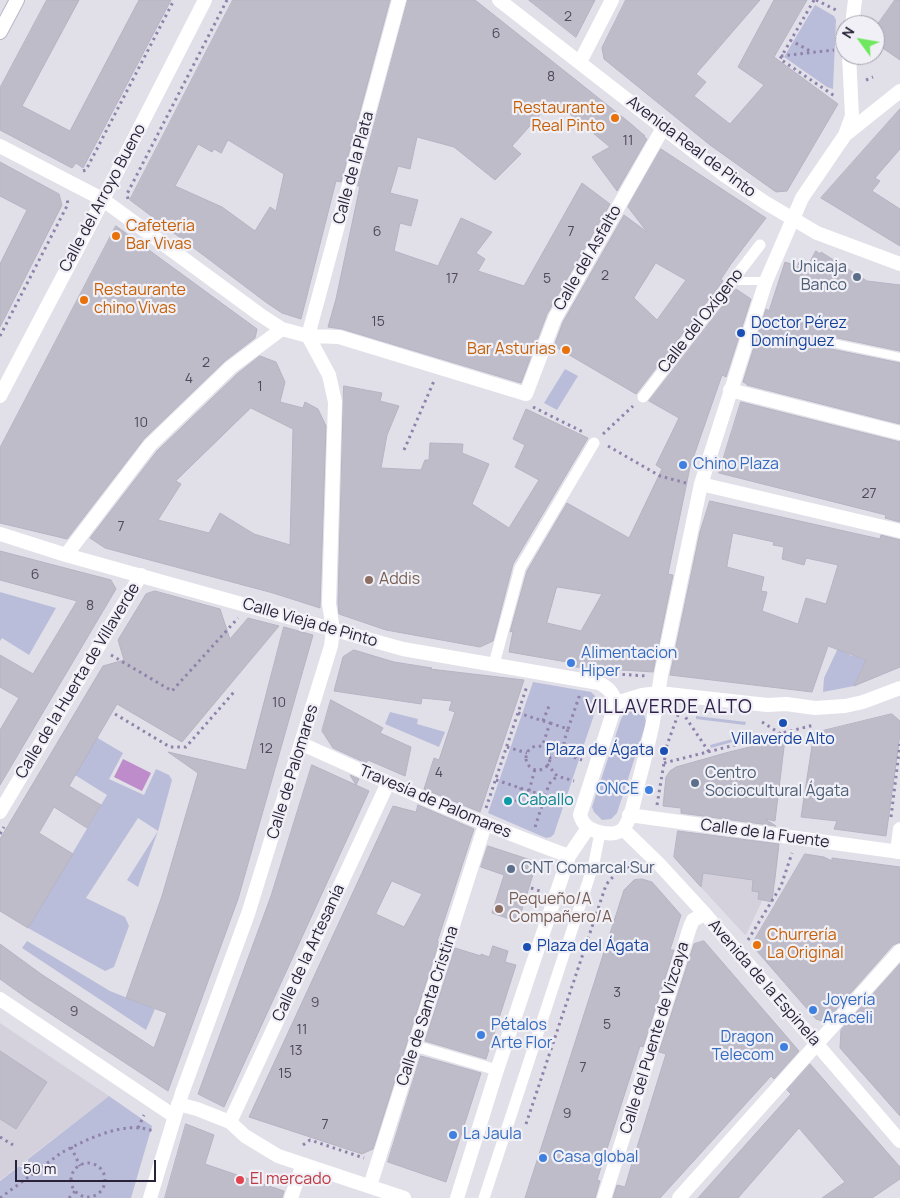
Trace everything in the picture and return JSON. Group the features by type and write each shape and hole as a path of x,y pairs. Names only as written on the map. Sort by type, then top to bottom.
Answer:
{"street":[{"path":"0,32 17,0"},
{"name":"Calle del Arroyo Bueno","path":"0,396 205,0"},
{"name":"Calle de la Plata","path":"308,336 399,0"},
{"name":"Avenida Real de Pinto","path":"499,0 724,175 817,233 900,264"},
{"path":"580,62 612,0"},
{"path":"853,15 855,0"},
{"path":"845,65 852,116 845,135 802,198 792,219 766,281 730,390 695,484 659,694 649,744 629,815 623,829 615,834 594,830 583,824 580,815 616,703 642,695 659,694 815,708 845,706 863,702 900,688"},
{"path":"845,135 900,91"},
{"name":"Calle del Asfalto","path":"527,400 554,318 663,128"},
{"path":"0,146 102,199 282,329 308,336 339,337 440,368 527,400"},
{"name":"Calle del Oxígeno","path":"643,397 760,245"},
{"path":"66,555 150,445 231,367 282,329"},
{"name":"Calle de Palomares","path":"150,1198 176,1110 248,914 331,646 333,630 329,604 335,402 329,375 308,336"},
{"path":"730,390 900,433"},
{"path":"494,664 520,568 595,442"},
{"path":"695,484 900,531"},
{"name":"Calle Vieja de Pinto","path":"0,534 66,555 403,649 599,683 607,687 613,694 616,703"},
{"name":"Calle de la Huerta de Villaverde","path":"0,812 141,575"},
{"name":"Travesía de Palomares","path":"302,744 388,783 485,819 569,856"},
{"name":"Calle de la Artesanía","path":"230,1122 388,783"},
{"name":"Calle de la Fuente","path":"629,815 898,852"},
{"name":"Calle de Santa Cristina","path":"370,1186 485,819"},
{"path":"895,824 898,852"},
{"name":"Avenida de la Espinela","path":"623,829 659,864 705,914 900,1141"},
{"path":"457,1198 497,1070 569,856 594,830"},
{"path":"484,1198 594,863 594,830"},
{"name":"Calle del Puente de Vizcaya","path":"604,1198 690,927 693,920 705,914"},
{"path":"679,1198 900,951"},
{"path":"0,999 176,1110 197,1109 230,1122 245,1136 278,1156 404,1198"},
{"path":"415,1046 497,1070"},
{"path":"291,1198 302,1164"}],"lane":[{"path":"732,281 766,281"},
{"path":"832,343 900,358"}],"path":[{"path":"77,173 86,170 174,0"},
{"path":"132,205 128,202 127,194 227,0"},
{"path":"781,56 815,0 839,12"},
{"path":"790,40 813,52"},
{"path":"781,56 813,52 835,52"},
{"path":"781,56 780,58 840,100"},
{"path":"0,336 68,204"},
{"path":"799,263 804,267"},
{"path":"404,450 440,368"},
{"path":"595,442 643,397"},
{"path":"527,400 595,442 660,476 695,484"},
{"path":"98,647 172,691 242,614"},
{"path":"485,819 530,679"},
{"path":"564,754 564,741 582,687"},
{"path":"115,714 170,747 186,747 234,692"},
{"path":"543,721 549,706"},
{"path":"654,819 669,736 681,709 709,752"},
{"path":"518,713 568,729"},
{"path":"542,747 550,723"},
{"path":"664,763 781,734"},
{"path":"895,824 900,744"},
{"path":"536,746 542,747 548,751 550,758 544,768 535,769 528,764 526,760 527,754 531,748 536,746"},
{"path":"507,747 527,754"},
{"path":"580,767 585,752"},
{"path":"550,758 564,754 583,760"},
{"path":"548,764 557,776 575,781"},
{"path":"529,791 535,769"},
{"path":"572,790 578,774"},
{"path":"533,835 549,784 557,776"},
{"path":"496,780 545,796"},
{"path":"516,802 521,788"},
{"path":"745,945 781,886 794,846"},
{"path":"523,1132 606,885 611,878 627,867 637,865 645,867"},
{"path":"531,888 537,890"},
{"path":"138,1128 144,1115"},
{"path":"0,1198 71,1147 102,1134 127,1128 155,1131"},
{"path":"0,1137 13,1145"},
{"path":"303,1146 310,1140 369,1160"},
{"path":"71,1147 80,1166"},
{"path":"90,1164 101,1170 105,1182 103,1188 93,1197 80,1195 72,1185 73,1172 80,1166 90,1164"},
{"path":"69,1198 75,1191"}],"shaded area":[{"path":"815,5 834,16 833,89 827,87 784,57"},
{"path":"565,369 578,376 557,410 544,403"},
{"path":"0,592 56,608 29,655 2,638 0,641"},
{"path":"838,648 852,656 866,660 854,686 823,692 824,678"},
{"path":"533,682 591,692 598,703 554,834 546,838 488,813"},
{"path":"633,708 642,713 646,723 617,813 611,819 602,820 592,807 621,719 625,712"},
{"path":"390,712 418,719 417,724 445,732 439,747 385,724"},
{"path":"696,716 746,722 745,725 696,719"},
{"path":"747,735 747,738 711,748 710,745"},
{"path":"96,737 123,753 109,779 144,795 156,769 169,775 172,780 158,831 138,818 86,898 125,917 129,926 114,967 105,971 28,928 107,795 75,775"},
{"path":"123,759 151,773 142,791 114,777"},
{"path":"158,831 138,887 127,880"},
{"path":"677,834 779,848 775,883 771,882 746,935 674,858"},
{"path":"27,941 110,991 155,1009 146,1030 22,948"},
{"path":"0,1023 109,1096 0,1180"},
{"path":"109,1096 152,1126 131,1198 0,1198 0,1181"}],"building":[{"path":"47,0 79,0 22,106 70,131 139,0 171,0 83,168 76,163 72,168 0,130 0,88"},
{"path":"233,0 390,0 341,182 336,181 301,319 282,313 267,303 130,200","holes":["228,140 284,174 276,211 270,207 255,231 222,207 175,186 198,144 212,152 214,149 221,153"]},
{"path":"408,0 475,0 630,123 647,139 617,191 592,157 610,147 553,100 512,146 521,154 495,180 454,147 417,137 410,169 398,166 390,193 418,200 411,226 400,223 394,251 438,266 461,218 492,232 476,253 485,259 478,271 524,286 582,183 610,204 547,314 521,383 342,329 328,327 336,299 360,186 358,186"},
{"path":"529,0 595,0 576,37"},
{"path":"626,0 760,0 696,74 706,82 694,96 730,124 764,85 738,67 774,0 807,0 774,57 838,104 787,191 776,192 710,145 604,59 602,48"},
{"path":"895,0 900,0 900,60 885,50 884,15"},
{"path":"900,109 900,149 875,178 880,181 872,191 900,209 900,246 821,198"},
{"path":"661,149 766,218 731,264 721,279 723,281 636,394 554,346 563,322 624,215 647,232 628,207","holes":["656,263 686,280 657,320 634,298"]},
{"path":"0,162 59,194 62,205 0,327 0,264 27,210 0,196"},
{"path":"116,226 257,329 255,338 225,361 144,439 67,539 0,523 0,448"},
{"path":"816,251 820,254 821,252 867,281 900,285 900,351 833,337 826,342 831,349 900,363 900,424 747,385 743,382 766,309 769,311 785,262 806,269"},
{"path":"736,289 751,299 726,377 722,375 690,467 668,574 673,575 653,672 576,667 566,665 567,662 509,652 513,631 510,632 527,571 567,503 629,538 662,469 656,465 679,418 649,401","holes":["557,587 602,594 581,631 547,623"]},
{"path":"260,356 276,362 285,382 280,402 303,408 305,402 318,409 326,426 320,608 273,593 105,548 90,538 157,451 237,374","holes":["251,408 293,429 290,545 254,534 220,513 209,533 158,520 181,484 176,481"]},
{"path":"344,386 382,393 380,401 399,406 387,435 381,468 421,470 425,460 429,460 430,443 463,444 462,453 489,464 472,504 509,528 539,480 515,467 525,445 513,439 526,409 588,438 513,564 493,641 480,647 386,630 339,614"},
{"path":"741,402 900,442 900,522 885,518 886,515 719,473"},
{"path":"710,501 880,539 881,535 900,540 900,667 854,686 866,660 828,646 812,692 670,675 700,532","holes":["733,533 774,542 773,545 784,547 782,559 804,565 806,558 838,565 826,604 806,598 798,624 762,611 767,592 761,591 764,577 727,567"]},
{"path":"0,551 111,580 116,589 0,785 0,730 19,698 0,687 0,655 33,674 77,601 0,580"},
{"path":"155,591 220,609 230,639 248,618 279,626 182,742 117,704 69,786 101,805 87,828 54,807 39,833 73,854 28,928 0,911 0,839 103,666 124,660 118,640 146,594"},
{"path":"284,627 313,635 238,899 168,1091 0,979 0,944 41,974 154,1048 167,1013 126,998 162,896 198,773 168,752 246,770"},
{"path":"354,650 394,662 432,668 430,669 524,680 480,812 424,789 434,758 439,760 455,712 449,710 452,701 422,698 421,704 334,691 343,657"},
{"path":"331,700 383,728 380,733 411,747 405,776 368,760 366,763 333,748 322,731"},
{"path":"892,714 900,721 900,734 886,836 834,829 837,821 801,817 814,733"},
{"path":"785,739 775,821 765,819 776,826 681,813 681,808 663,806 666,777 676,767"},
{"path":"312,765 369,791 224,1107 198,1094 271,896"},
{"path":"350,775 359,779 356,785"},
{"path":"418,805 474,829 373,1149 362,1154 249,1117 393,806 416,812","holes":["392,881 422,894 404,927 376,914"]},
{"path":"678,831 779,844 772,902 758,899 759,892 752,891 753,880 703,873 701,887 674,857"},
{"name":"CNT Comarcal Sur","path":"488,846 537,862 518,922 492,913 504,875 481,867"},
{"path":"805,854 824,857 832,861 832,858 900,867 900,942 893,945 825,1022 816,1019 756,950 755,939"},
{"path":"642,879 652,882 681,915 670,950 674,950 643,1047 640,1046 597,1180 600,1181 595,1198 525,1198 624,890 634,880"},
{"path":"704,941 799,1051 774,1079 771,1076 660,1198 613,1198 617,1185 625,1187 666,1054 659,1052 694,944"},
{"path":"493,946 508,951 505,962 516,965 486,1059 425,1041 455,948 489,957"},
{"path":"900,964 900,1116 840,1048 841,1030"},
{"path":"0,1051 47,1082 16,1129 0,1119"},
{"path":"421,1056 481,1073 446,1182 388,1162"},
{"path":"810,1064 900,1167 900,1179 872,1198 822,1198 845,1182 799,1128 738,1198 698,1198 791,1094 787,1090"},
{"path":"186,1124 214,1135 205,1164 284,1191 282,1198 165,1198"}],"place":[{"name":"Restaurante Real Pinto","path":"615,118"},
{"name":"Cafeteria Bar Vivas","path":"116,236"},
{"name":"Unicaja Banco","path":"857,277"},
{"name":"Restaurante chino Vivas","path":"84,300"},
{"name":"Doctor Pérez Domínguez","path":"741,333"},
{"name":"Bar Asturias","path":"566,350"},
{"name":"Chino Plaza","path":"683,465"},
{"name":"Addis","path":"369,580"},
{"name":"Alimentacion Hiper","path":"571,663"},
{"name":"Villaverde Alto","path":"783,723"},
{"name":"Plaza de Ágata","path":"664,751"},
{"name":"Centro Sociocultural Ágata","path":"695,783"},
{"name":"ONCE","path":"649,790"},
{"name":"Caballo","path":"508,801"},
{"name":"CNT Comarcal Sur","path":"511,869"},
{"name":"Pequeño/A Compañero/A","path":"499,909"},
{"name":"Churrería La Original","path":"757,945"},
{"name":"Plaza del Ágata","path":"527,947"},
{"name":"Joyería Araceli","path":"813,1010"},
{"name":"Pétalos Arte Flor","path":"481,1035"},
{"name":"Dragon Telecom","path":"784,1047"},
{"name":"La Jaula","path":"453,1135"},
{"name":"Casa global","path":"543,1158"},
{"name":"El mercado","path":"240,1180"}],"district":[{"name":"VILLAVERDE ALTO","path":"669,708"}]}
